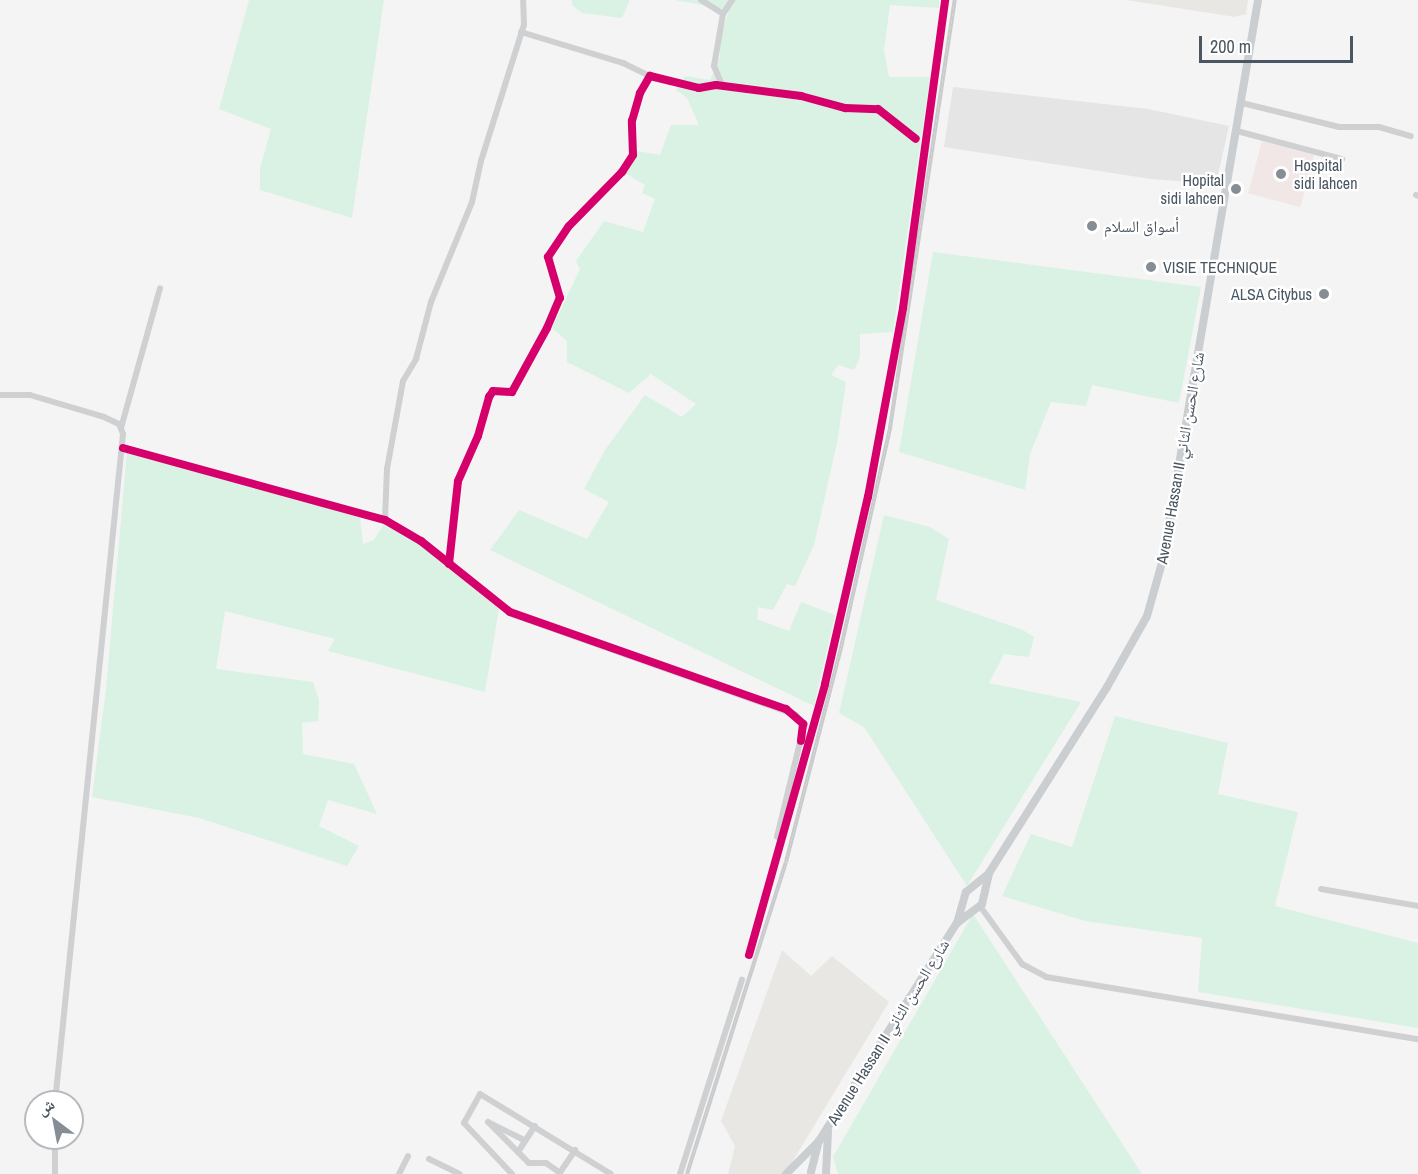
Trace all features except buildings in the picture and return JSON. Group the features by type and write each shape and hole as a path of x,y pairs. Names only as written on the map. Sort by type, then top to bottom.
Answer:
{"main road":[{"name":"Avenue Hassan II شارع الحسن الثاني","path":"786,1174 819,1141 828,1128 957,922 966,892 989,873 1107,687 1154,598 1242,103 1258,0"},
{"name":"Avenue Hassan II شارع الحسن الثاني","path":"957,922 977,907 989,873"},
{"path":"973,888 983,893"},
{"path":"964,901 977,907"},
{"path":"826,1174 828,1128"},
{"name":"Avenue Hassan II شارع الحسن الثاني","path":"811,1173 819,1141"},
{"path":"797,1163 806,1165 811,1173"}],"street":[{"path":"385,520 387,469 403,381 416,358 444,265 466,220 526,16 523,0"},
{"path":"701,0 723,14"},
{"path":"722,86 714,66 723,14 732,0"},
{"path":"749,955 825,684 868,497 903,308 945,0"},
{"path":"521,32 623,63 650,76 699,88 722,86 801,96 845,108 878,109 916,139"},
{"path":"449,564 458,481 478,435 489,397 493,391 512,392 547,328 560,298 548,257 569,226 622,172 633,155 632,121 640,93 650,76"},
{"path":"1242,103 1339,127 1379,127 1414,138"},
{"path":"1237,131 1342,159"},
{"path":"57,1090 83,851 112,522 123,448 121,428 160,288"},
{"path":"0,395 40,397 111,419 121,428"},
{"path":"123,448 385,520 449,564 503,609 524,619 796,715 804,726 777,837"},
{"path":"1321,889 1418,906"},
{"path":"977,907 1022,964 1046,977 1418,1039"},
{"path":"680,1174 742,980"},
{"path":"512,1174 464,1123 480,1094 611,1174"},
{"path":"524,1140 489,1122 529,1163 546,1163 559,1173 574,1150"},
{"path":"518,1152 535,1126"},
{"path":"55,1150 55,1174"},
{"path":"399,1174 408,1156"},
{"path":"429,1159 460,1174"}],"shaded area":[{"path":"1126,0 1248,0 1246,14 1235,17"},
{"path":"953,87 1148,109 1229,126 1216,184 1151,179 944,147"},
{"name":"Hospital sidi lahcen","path":"1262,141 1314,155 1300,207 1248,193"},
{"path":"782,950 811,976 832,956 889,1002 785,1174 728,1174 735,1146 721,1121"}],"green space":[{"path":"249,0 384,0 352,218 260,190 260,168 271,129 219,109"},
{"path":"572,0 630,0 622,18 582,13 572,5"},
{"path":"675,0 939,0 939,8 890,5 884,50 889,77 930,77 893,332 860,334 860,357 854,370 838,365 831,375 846,382 837,443 814,545 795,586 787,584 773,610 758,607 757,619 789,631 801,602 835,615 814,706 490,550 519,510 587,539 609,502 584,489 605,450 645,395 682,417 696,404 651,374 629,393 567,362 567,341 552,328 580,269 576,261 604,221 643,232 655,199 642,193 645,185 625,173 638,151 660,155 671,125 699,125 687,98 676,90 685,76 710,80 720,57 719,43 729,10"},
{"path":"933,252 1201,287 1179,403 1092,385 1086,406 1051,402 1030,454 1025,490 899,452"},
{"path":"127,451 360,517 363,544 374,540 385,522 428,550 499,609 485,692 328,651 335,639 225,611 216,669 313,682 319,700 318,721 302,723 303,754 354,764 377,814 328,800 319,826 359,846 347,866 199,818 92,797 106,689"},
{"path":"884,515 930,527 949,539 936,600 1023,630 1034,637 1029,657 1004,654 989,683 1081,702 967,886 864,727 839,713"},
{"path":"1115,716 1228,743 1218,794 1298,812 1275,906 1418,943 1418,1028 1198,992 1202,938 1085,921 1002,896 1031,834 1072,847"},
{"path":"973,914 1142,1174 838,1174 833,1157"}],"railway":[{"path":"687,1174 786,862 840,652 890,428 955,0"}],"cycle path":[{"path":"749,955 825,684 868,497 903,308 945,0"},
{"path":"449,564 458,481 478,436 489,397 493,391 512,392 547,328 560,298 548,257 569,226 622,172 633,155 632,121 640,93 650,76 699,88 716,85 801,96 845,108 878,109 916,139"},
{"path":"123,448 385,520 421,541 510,612 786,709 803,724 801,741"}],"place":[{"name":"Hospital sidi lahcen","path":"1281,174"},
{"name":"Hopital sidi lahcen","path":"1236,189"},
{"name":"أسواق السلام","path":"1092,226"},
{"name":"VISIE TECHNIQUE","path":"1151,267"},
{"name":"ALSA Citybus","path":"1324,294"}]}
